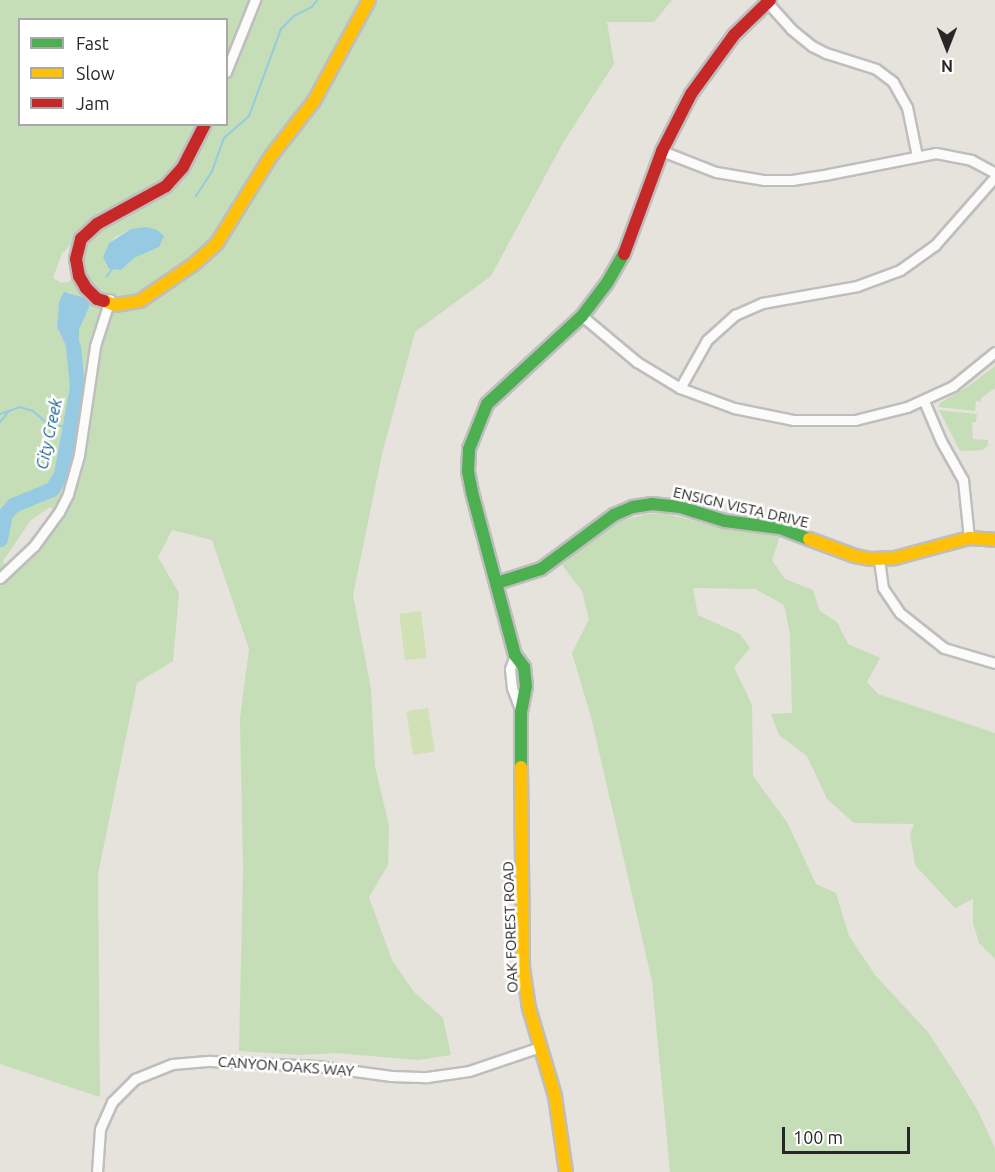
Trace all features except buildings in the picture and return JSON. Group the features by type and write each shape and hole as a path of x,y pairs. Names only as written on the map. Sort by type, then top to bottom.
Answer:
{"street":[{"path":"228,67 255,0"},
{"path":"204,126 188,159 172,181 153,195 97,224 81,239 76,259 82,282 91,294 126,305 147,298 194,264 217,243 271,156 314,101 369,0"},
{"path":"768,1 791,29 812,46 826,53 876,69 894,82 907,107 917,156"},
{"name":"OAK FOREST ROAD","path":"566,1172 555,1096 529,1008 523,968 521,712 524,667 515,655 469,482 468,460 471,437 481,414 496,395 582,316 607,283 628,247 662,151 679,114 704,74 734,35 768,1"},
{"path":"662,151 716,172 750,178 778,180 829,174 917,156 953,154 971,160 995,175 935,245 900,270 857,286 762,303 735,315 707,340 680,388"},
{"path":"0,578 34,546 59,512 68,494 79,455 95,346 109,301"},
{"path":"582,316 637,362 680,388 743,411 814,421 873,417 924,401 967,376 995,352"},
{"path":"924,401 941,441 963,480 969,538"},
{"name":"ENSIGN VISTA DRIVE","path":"497,583 549,564 573,549 614,515 633,507 652,504 680,507 725,521 780,528 855,556 879,560 896,558 969,538 995,540"},
{"path":"879,560 883,588 900,613 944,648 995,663"},
{"name":"CANYON OAKS WAY","path":"97,1172 100,1129 112,1102 135,1079 172,1064 210,1061 318,1066 391,1076 427,1077 469,1071 540,1047"}],"green space":[{"path":"0,0 672,0 654,22 607,22 614,64 564,141 491,276 415,332 382,454 353,595 371,689 375,766 389,826 388,865 369,897 392,960 414,992 443,1018 451,1055 418,1060 336,1053 300,1055 239,1051 243,870 240,718 249,649 212,540 172,530 158,557 179,593 173,661 137,683 98,874 100,1097 0,1064","holes":["131,229 159,247 134,258 121,270 109,269 103,257 107,247 115,237","74,242 80,279 61,283 53,278 62,253","69,292 90,305 79,330 79,354 76,363 57,327 59,302","50,507 62,516 44,541 13,576 8,573 3,561 31,520"]},
{"path":"995,366 995,388 981,398 981,402 976,401 975,411 938,407 940,403"},
{"path":"939,410 977,414 976,422 972,422 973,439 988,440 988,446 982,450 960,451"},
{"path":"664,513 729,530 780,536 772,560 785,579 813,590 820,611 837,622 848,644 880,658 867,682 878,694 995,733 995,959 979,943 973,923 973,899 955,908 915,865 910,834 914,824 854,823 827,799 807,756 779,735 771,714 792,713 790,634 784,605 755,589 693,588 698,615 740,634 750,648 734,667 752,705 753,776 787,822 816,884 836,893 849,936 875,975 928,1032 958,1078 978,1111 995,1148 995,1172 670,1172 652,981 591,717 572,653 589,619 582,591 562,565 618,522 646,514"},
{"path":"421,611 427,658 405,660 399,614"},
{"path":"428,708 435,751 413,755 406,711"}],"water":[{"path":"146,227 157,230 164,236 159,247 134,258 121,270 109,269 103,257 109,243 131,229"},
{"path":"64,292 85,298 90,305 79,330 79,354 75,364 57,327 59,302"}],"waterway":[{"name":"City Creek","path":"196,196 212,171 224,138 249,116 281,29 294,16 312,7 317,0"},
{"name":"City Creek","path":"106,277 113,268"},
{"name":"City Creek","path":"0,539 5,514 13,505 52,489 61,474 77,387 73,346"},
{"path":"0,414 20,407 33,411 48,424 68,427"},
{"path":"0,422 8,412"}],"traffic: fast":[{"path":"521,767 521,712 526,686 524,667 515,655 472,492 468,471 469,449 487,404 582,316 607,283 624,254"},
{"path":"497,583 541,569 614,515 633,507 652,504 680,507 725,521 780,528 809,539"}],"traffic: slow":[{"path":"104,301 115,305 140,301 194,264 217,243 271,156 314,101 369,0"},
{"path":"809,539 855,556 871,559 895,558 969,538 995,540"},
{"path":"521,767 523,968 529,1008 555,1096 566,1172"}],"traffic: jam":[{"path":"624,254 662,151 691,94 734,35 770,0"},
{"path":"104,301 97,299 86,288 79,276 76,259 81,239 97,224 166,186 183,167 204,126"}]}
